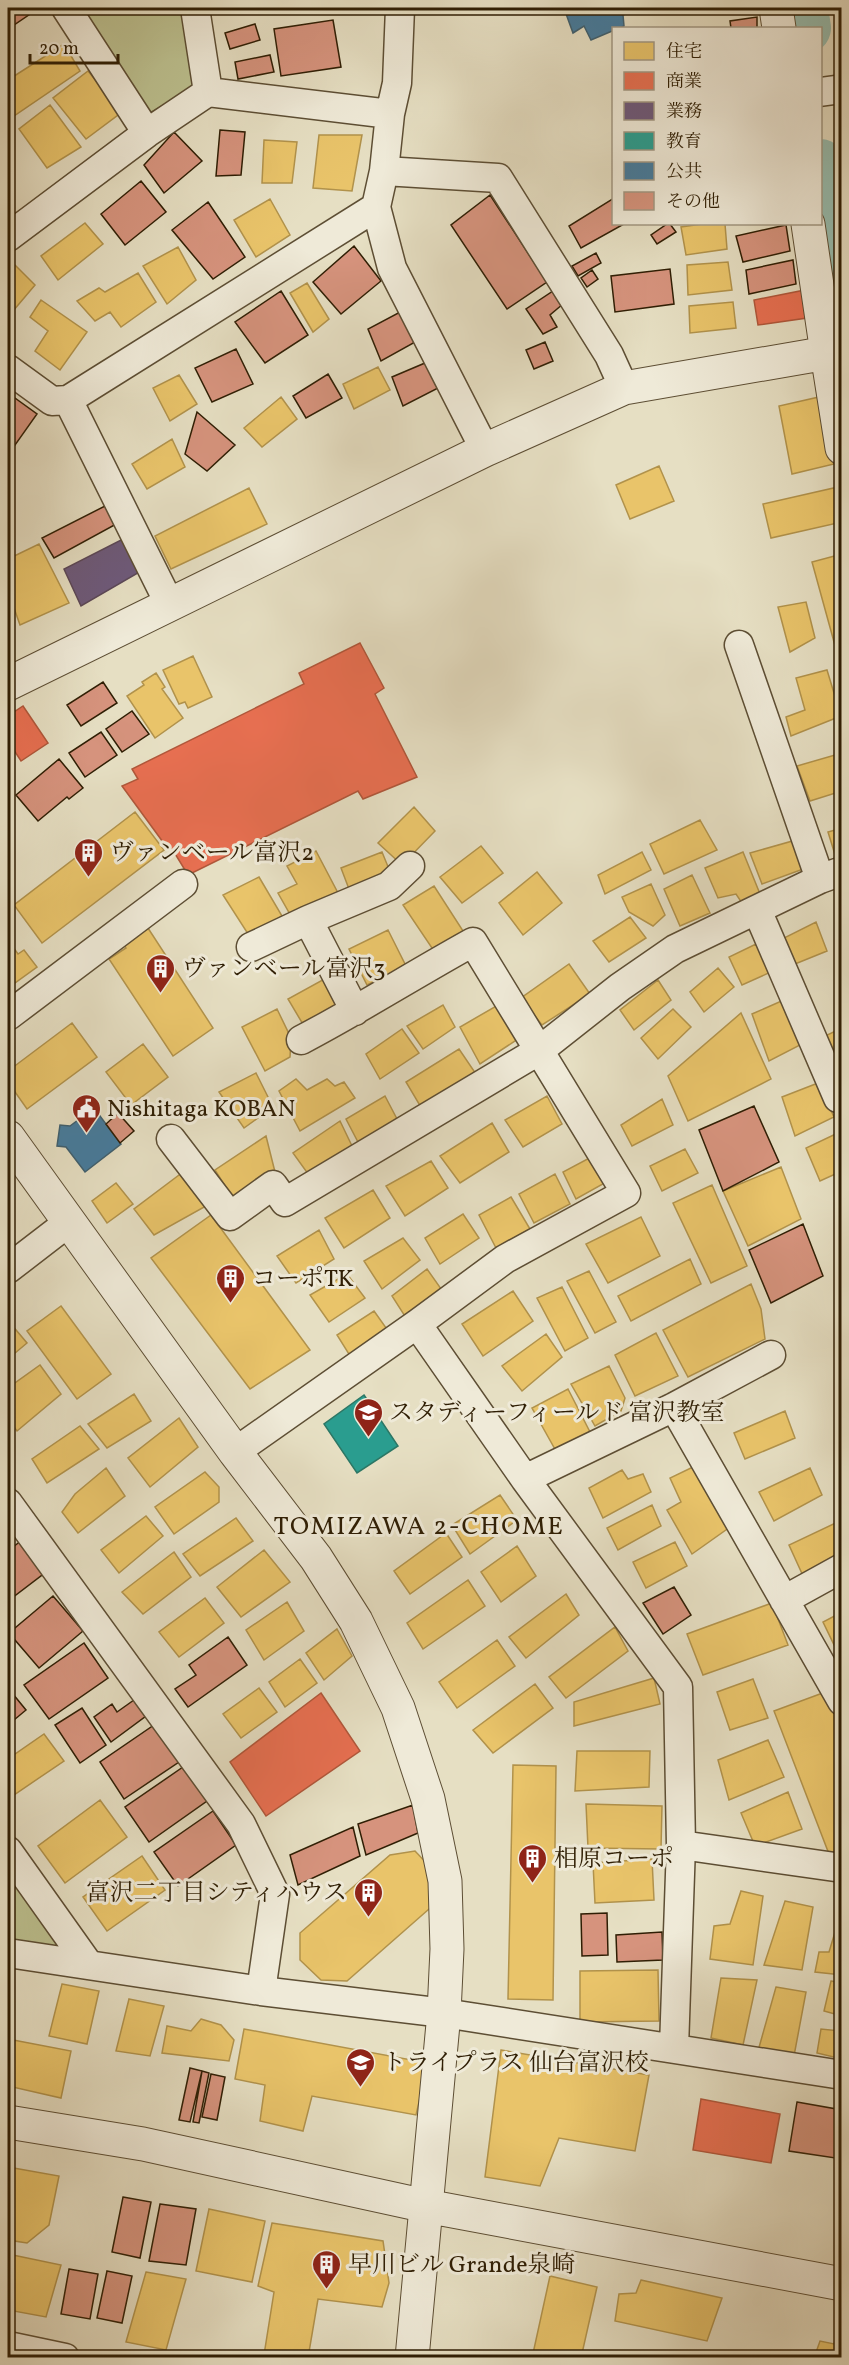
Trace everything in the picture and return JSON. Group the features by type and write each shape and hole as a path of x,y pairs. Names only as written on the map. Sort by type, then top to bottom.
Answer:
{"street":[{"path":"66,8 147,133"},
{"path":"195,8 208,92"},
{"path":"400,8 397,82 390,114 384,171 376,207 392,268 485,450"},
{"path":"776,8 779,27"},
{"path":"8,237 147,133 208,92 390,114"},
{"path":"384,171 498,178 609,355 624,388"},
{"path":"8,369 52,402 68,400 376,207"},
{"path":"808,225 835,350 842,448"},
{"path":"8,684 485,450 624,388 835,350"},
{"path":"68,400 170,605"},
{"path":"171,1139 230,1216 273,1185 285,1202 540,1050 620,987 675,949 831,875 739,645"},
{"path":"251,947 389,886 410,866"},
{"path":"8,1016 183,884"},
{"path":"757,910 838,1098"},
{"path":"308,920 355,1011"},
{"path":"235,1452 505,1259 626,1193 473,942 301,1040"},
{"path":"8,1137 235,1452 316,1558 356,1621 398,1708 428,1799 445,1881 447,1949 444,2013 412,2358"},
{"path":"8,1269 69,1222"},
{"path":"417,1324 525,1479 678,1687 681,1845 674,2048"},
{"path":"525,1479 674,1407 771,1355"},
{"path":"674,1407 842,1701"},
{"path":"8,1503 241,1824 275,1894 261,1991"},
{"path":"784,1600 842,1569"},
{"path":"681,1845 842,1868"},
{"path":"8,1851 89,1965"},
{"path":"8,1953 261,1991 444,2013 842,2075"},
{"path":"8,2122 143,2144 426,2206 842,2284"},
{"path":"8,2346 65,2358"}],"green space":[{"path":"83,8 183,8 195,87 148,114"},
{"path":"8,1866 65,1944 60,1953 8,1945"}],"building: 住宅":[{"path":"64,44 80,71 8,120 8,80"},
{"path":"88,71 122,112 86,139 53,98"},
{"path":"50,105 81,147 47,168 19,129"},
{"path":"319,135 362,135 352,191 313,188"},
{"path":"264,140 297,142 292,183 262,183"},
{"path":"270,199 290,235 256,257 234,220"},
{"path":"85,223 103,244 58,280 41,256"},
{"path":"725,225 727,249 686,255 681,227"},
{"path":"178,247 196,280 167,304 143,266"},
{"path":"728,262 732,290 688,295 687,265"},
{"path":"15,265 35,285 8,317 8,273"},
{"path":"138,273 156,302 121,327 110,312 95,321 77,301 99,288 105,292"},
{"path":"307,283 329,319 313,332 290,293"},
{"path":"41,300 87,332 60,370 35,351 48,331 30,317"},
{"path":"733,302 736,328 690,333 689,306"},
{"path":"378,367 390,390 354,409 343,384"},
{"path":"179,375 197,404 170,421 153,388"},
{"path":"281,397 297,419 262,447 244,428"},
{"path":"819,397 834,464 792,474 779,406"},
{"path":"172,439 185,467 147,489 132,464"},
{"path":"659,466 674,501 630,519 616,485"},
{"path":"838,487 842,522 771,538 763,504"},
{"path":"249,488 267,524 171,569 155,536"},
{"path":"39,544 69,603 20,625 8,591 8,559"},
{"path":"842,554 842,671 812,562"},
{"path":"806,602 815,638 790,652 778,607"},
{"path":"193,656 212,697 188,708 185,702 179,704 163,670"},
{"path":"827,670 841,716 791,736 786,717 805,710 796,678"},
{"path":"156,673 165,687 162,689 183,718 155,738 127,696 144,685 142,682"},
{"path":"842,753 842,791 810,801 797,766"},
{"path":"414,807 435,831 402,865 378,843"},
{"name":"ヴァンベール富沢2","path":"135,812 164,850 42,943 14,905"},
{"path":"700,820 717,850 664,874 650,844"},
{"path":"842,828 842,856 836,858 828,832"},
{"path":"796,840 806,868 762,884 750,853"},
{"path":"481,846 503,873 462,903 440,877"},
{"path":"316,851 338,893 291,916 278,893 297,884 287,866"},
{"path":"382,852 391,874 349,889 341,868"},
{"path":"642,852 651,870 605,894 598,875"},
{"path":"743,852 760,894 742,903 736,894 718,898 705,868"},
{"path":"537,872 562,903 523,935 499,903"},
{"path":"692,875 710,913 680,926 664,889"},
{"path":"259,877 282,916 250,937 223,895"},
{"path":"651,884 665,915 653,926 629,912 622,897"},
{"path":"434,886 465,934 436,954 403,905"},
{"path":"630,917 646,938 609,962 593,941"},
{"path":"816,922 827,951 795,964 784,938"},
{"name":"ヴァンベール富沢3","path":"146,925 213,1028 173,1056 109,959 126,948 121,941"},
{"path":"388,930 406,966 367,985 349,949"},
{"path":"8,940 18,954 24,950 37,967 8,988"},
{"path":"756,944 771,972 742,985 729,957"},
{"path":"569,964 590,994 542,1025 521,998"},
{"path":"718,968 734,987 704,1012 690,992"},
{"path":"328,977 343,1007 304,1026 288,999"},
{"path":"658,980 671,1000 634,1030 620,1010"},
{"path":"786,999 804,1043 769,1061 752,1014"},
{"path":"443,1005 455,1027 423,1049 407,1026"},
{"path":"498,1005 518,1039 480,1064 460,1027"},
{"path":"277,1009 291,1038 290,1057 265,1071 242,1027"},
{"path":"673,1009 691,1027 658,1059 641,1038"},
{"path":"741,1013 771,1079 688,1121 668,1076"},
{"path":"72,1023 97,1057 27,1109 8,1082 8,1071"},
{"path":"842,1028 842,1074 825,1036"},
{"path":"402,1029 419,1053 380,1079 366,1054"},
{"path":"143,1044 168,1077 131,1105 106,1072"},
{"path":"459,1049 476,1074 422,1109 406,1082"},
{"path":"256,1073 273,1107 244,1128 219,1092"},
{"path":"296,1079 307,1090 327,1079 335,1086 344,1082 355,1098 300,1131 279,1091"},
{"path":"818,1083 834,1117 795,1136 782,1097"},
{"path":"385,1096 397,1119 359,1144 346,1119"},
{"path":"547,1096 562,1124 523,1147 505,1120"},
{"path":"662,1099 673,1125 632,1146 621,1125"},
{"path":"340,1121 353,1148 311,1178 293,1153"},
{"path":"492,1123 509,1152 460,1183 440,1156"},
{"path":"842,1131 842,1171 820,1181 806,1148"},
{"path":"266,1136 275,1172 234,1200 215,1170"},
{"path":"685,1149 698,1173 662,1191 650,1166"},
{"path":"595,1155 610,1180 576,1199 563,1172"},
{"path":"431,1161 448,1188 405,1216 386,1186"},
{"path":"781,1167 801,1219 748,1246 723,1191"},
{"path":"183,1172 206,1206 154,1235 134,1209"},
{"path":"555,1174 570,1204 534,1223 519,1194"},
{"path":"116,1183 133,1204 107,1223 92,1201"},
{"path":"712,1185 747,1266 711,1283 673,1203"},
{"path":"373,1190 390,1218 344,1248 325,1218"},
{"path":"511,1197 530,1229 496,1248 479,1215"},
{"path":"463,1214 479,1238 440,1264 425,1238"},
{"name":"コーポTK","path":"211,1215 310,1350 250,1389 151,1258"},
{"path":"641,1217 660,1256 608,1283 586,1244"},
{"path":"319,1230 334,1259 296,1283 277,1256"},
{"path":"403,1238 420,1260 382,1289 364,1261"},
{"path":"690,1259 701,1284 631,1321 618,1296"},
{"path":"427,1269 444,1293 408,1321 392,1296"},
{"path":"589,1271 616,1322 595,1333 567,1281"},
{"path":"347,1274 365,1298 329,1322 310,1295"},
{"path":"751,1284 761,1309 765,1339 688,1377 663,1330"},
{"path":"562,1287 588,1338 565,1351 537,1298"},
{"path":"513,1291 533,1321 483,1356 462,1324"},
{"path":"61,1306 111,1374 77,1399 27,1331"},
{"path":"374,1311 389,1332 352,1359 337,1335"},
{"path":"11,1324 27,1343 8,1359 8,1327"},
{"path":"656,1333 678,1376 635,1396 615,1355"},
{"path":"546,1334 562,1357 522,1391 502,1366"},
{"path":"40,1365 61,1394 17,1431 8,1419 8,1388"},
{"path":"609,1366 625,1398 621,1411 595,1426 571,1384"},
{"path":"568,1389 591,1434 556,1451 532,1408"},
{"path":"134,1394 151,1421 107,1448 88,1424"},
{"path":"785,1411 795,1438 745,1459 734,1433"},
{"path":"179,1418 198,1447 150,1487 128,1458"},
{"path":"80,1426 99,1449 47,1483 32,1459"},
{"path":"695,1466 730,1527 692,1554 667,1510 681,1502 670,1478"},
{"path":"106,1468 125,1496 78,1533 62,1512 75,1494"},
{"path":"810,1468 822,1495 774,1521 759,1492"},
{"path":"622,1470 628,1479 643,1474 651,1492 603,1518 589,1488"},
{"path":"205,1472 219,1487 219,1502 174,1534 155,1507"},
{"path":"500,1495 517,1520 470,1554 452,1525"},
{"path":"652,1505 661,1526 618,1550 607,1528"},
{"path":"146,1516 163,1536 119,1573 101,1550"},
{"path":"236,1518 253,1541 200,1576 183,1554"},
{"path":"842,1520 842,1558 804,1578 789,1545"},
{"path":"446,1533 462,1557 410,1594 394,1571"},
{"path":"675,1542 687,1566 646,1588 633,1562"},
{"path":"517,1546 536,1576 501,1602 481,1572"},
{"path":"264,1550 290,1582 241,1617 217,1587"},
{"path":"174,1552 191,1577 143,1614 122,1592"},
{"path":"468,1580 485,1606 423,1649 407,1623"},
{"path":"566,1594 579,1615 526,1658 509,1637"},
{"path":"205,1598 224,1623 179,1657 159,1632"},
{"path":"287,1602 304,1631 264,1660 246,1630"},
{"path":"772,1603 788,1645 703,1675 687,1634"},
{"path":"842,1612 842,1652 838,1653 823,1622"},
{"path":"615,1627 628,1651 566,1698 549,1677"},
{"path":"337,1629 352,1656 324,1680 306,1653"},
{"path":"497,1640 515,1666 457,1708 439,1682"},
{"path":"300,1659 317,1683 285,1707 269,1682"},
{"path":"654,1678 660,1704 574,1726 574,1702"},
{"path":"753,1679 768,1718 730,1730 717,1692"},
{"path":"535,1684 553,1708 493,1753 473,1730"},
{"path":"259,1688 277,1712 241,1738 223,1714"},
{"path":"828,1691 842,1730 842,1849 829,1854 774,1711"},
{"path":"44,1734 64,1761 8,1799 8,1759"},
{"path":"768,1740 784,1777 729,1800 718,1760"},
{"path":"577,1751 650,1751 649,1787 575,1791"},
{"name":"相原コーポ","path":"513,1765 556,1766 553,2000 508,1999"},
{"path":"788,1792 802,1829 755,1846 741,1813"},
{"path":"100,1800 127,1837 65,1883 38,1846"},
{"path":"586,1804 662,1806 661,1849 588,1848"},
{"name":"富沢二丁目シティハウス","path":"415,1851 433,1870 437,1902 347,1981 321,1980 300,1960 300,1933 390,1855"},
{"path":"142,1856 165,1890 107,1931 83,1897"},
{"path":"652,1859 654,1900 595,1903 593,1863"},
{"path":"741,1891 763,1896 753,1965 710,1959 714,1926 730,1924"},
{"path":"785,1901 813,1907 802,1970 764,1965"},
{"path":"839,1919 842,1919 842,1975 815,1972 819,1952 829,1952"},
{"path":"658,1970 659,2021 580,2022 580,1971"},
{"path":"721,1978 757,1980 743,2045 711,2038"},
{"path":"831,1981 842,1983 842,2016 824,2011"},
{"path":"62,1984 99,1991 87,2044 49,2036"},
{"path":"776,1987 806,1992 794,2056 758,2051"},
{"path":"129,1999 164,2006 150,2056 116,2051"},
{"path":"201,2019 221,2025 234,2040 229,2061 162,2053 167,2026 191,2031"},
{"path":"842,2025 842,2059 817,2053 821,2029 840,2031"},
{"path":"244,2029 428,2063 416,2115 312,2096 303,2131 260,2121 265,2085 235,2079"},
{"path":"8,2039 71,2051 61,2098 8,2086"},
{"path":"501,2050 649,2075 635,2151 559,2138 540,2186 485,2177"},
{"path":"8,2167 59,2176 49,2225 27,2243 8,2240"},
{"path":"209,2209 265,2221 252,2282 196,2271"},
{"name":"早川ビル Grande泉崎","path":"272,2223 383,2241 389,2283 382,2307 318,2299 308,2358 277,2358 264,2355 274,2292 258,2286"},
{"path":"8,2254 61,2265 46,2317 8,2310"},
{"path":"146,2272 186,2279 166,2350 126,2342"},
{"path":"550,2276 597,2287 581,2358 532,2358"},
{"path":"641,2280 722,2298 707,2341 615,2321 619,2294 636,2293"},
{"path":"841,2323 842,2358 814,2358 820,2341 834,2344"}],"building: 商業":[{"path":"805,290 807,318 758,325 754,300"},
{"path":"360,643 384,688 375,694 417,777 363,799 358,791 188,875 174,852 171,853 122,786 138,779 132,769 304,684 299,673"},
{"path":"23,706 48,743 21,761 8,741 8,716"},
{"path":"321,1693 360,1751 266,1816 230,1762"},
{"path":"701,2099 780,2114 771,2163 693,2150"}],"building: 業務":[{"path":"127,537 143,570 81,606 64,569"}],"building: 教育":[{"path":"364,1395 398,1446 357,1473 324,1424"}],"building: 公共":[{"path":"574,8 639,8 623,15 624,26 612,27 612,31 591,40 584,26 573,33 565,11"},
{"name":"Nishitaga KOBAN","path":"94,1108 121,1144 85,1172 66,1147 57,1146 60,1125 70,1126"}],"building: その他":[{"path":"8,8 39,8 8,29"},
{"path":"757,17 757,27 731,27 730,21"},
{"path":"333,20 341,67 281,76 274,29"},
{"path":"255,24 260,40 230,49 225,33"},
{"path":"270,55 274,72 238,79 235,62"},
{"path":"220,130 245,132 241,175 216,176"},
{"path":"174,132 202,161 164,193 144,165"},
{"path":"141,181 166,212 125,245 101,214"},
{"path":"490,195 547,282 507,309 451,225"},
{"path":"612,199 612,225 622,225 581,248 569,226"},
{"path":"208,202 245,257 213,279 172,230"},
{"path":"666,225 671,225 676,232 657,244 651,235"},
{"path":"786,225 790,251 743,262 736,236"},
{"path":"354,246 381,281 341,314 313,282"},
{"path":"596,253 601,263 578,276 572,266"},
{"path":"793,260 796,284 749,294 746,270"},
{"path":"670,269 674,304 615,312 611,276"},
{"path":"592,270 598,279 587,287 581,278"},
{"path":"281,291 308,335 265,363 235,322"},
{"path":"553,291 563,304 550,315 557,327 543,334 526,309"},
{"path":"402,311 417,341 381,361 368,329"},
{"path":"545,342 553,361 534,369 526,350"},
{"path":"236,349 253,384 212,402 195,368"},
{"path":"425,363 442,386 403,406 392,377"},
{"path":"328,374 342,398 306,418 293,396"},
{"path":"8,393 37,414 8,455"},
{"path":"197,412 235,445 207,471 185,454"},
{"path":"109,504 120,522 54,558 42,538"},
{"path":"103,682 117,703 81,726 67,705"},
{"path":"132,711 149,734 122,752 106,729"},
{"path":"101,732 117,755 85,777 69,753"},
{"path":"59,759 83,788 69,799 67,797 38,821 16,795"},
{"path":"754,1106 779,1162 723,1191 699,1130"},
{"path":"118,1113 134,1131 120,1143 106,1124"},
{"path":"803,1224 823,1276 771,1303 749,1250"},
{"path":"22,1540 46,1572 8,1601 8,1551"},
{"path":"674,1587 691,1615 663,1634 643,1603"},
{"path":"53,1596 83,1631 39,1668 9,1633"},
{"path":"228,1637 247,1665 188,1707 175,1689 196,1675 189,1665"},
{"path":"84,1643 108,1678 49,1719 24,1685"},
{"path":"8,1688 26,1710 8,1725"},
{"path":"134,1700 146,1716 111,1742 94,1717 112,1704 117,1712"},
{"path":"82,1708 106,1745 80,1763 55,1725"},
{"path":"154,1725 179,1762 124,1799 100,1762"},
{"path":"183,1767 207,1801 149,1842 125,1807"},
{"path":"413,1805 418,1833 366,1855 358,1824"},
{"path":"213,1811 236,1845 178,1886 154,1852"},
{"path":"353,1827 360,1856 298,1885 290,1855"},
{"path":"607,1913 608,1955 582,1956 581,1914"},
{"path":"662,1932 663,1960 617,1962 616,1935"},
{"path":"190,2068 202,2071 190,2122 179,2120"},
{"path":"202,2071 209,2073 199,2123 193,2122"},
{"path":"211,2074 225,2077 217,2120 202,2117"},
{"path":"797,2102 842,2110 842,2159 789,2151"},
{"path":"123,2197 151,2202 140,2258 112,2252"},
{"path":"160,2204 196,2209 186,2265 149,2261"},
{"path":"69,2269 98,2274 90,2319 61,2314"},
{"path":"107,2271 132,2276 122,2323 97,2318"}],"waterway":[{"path":"802,8 805,27"},
{"path":"822,179 842,324"}],"place":[{"name":"ヴァンベール富沢2","path":"89,878"},
{"name":"ヴァンベール富沢3","path":"161,994"},
{"name":"Nishitaga KOBAN","path":"86,1134"},
{"name":"コーポTK","path":"231,1304"},
{"name":"スタディーフィールド 富沢教室","path":"368,1438"},
{"name":"相原コーポ","path":"533,1884"},
{"name":"富沢二丁目シティハウス","path":"368,1918"},
{"name":"トライプラス 仙台富沢校","path":"361,2088"},
{"name":"早川ビル Grande泉崎","path":"327,2290"}],"district":[{"name":"TOMIZAWA 2-CHOME","path":"419,1525"}]}
